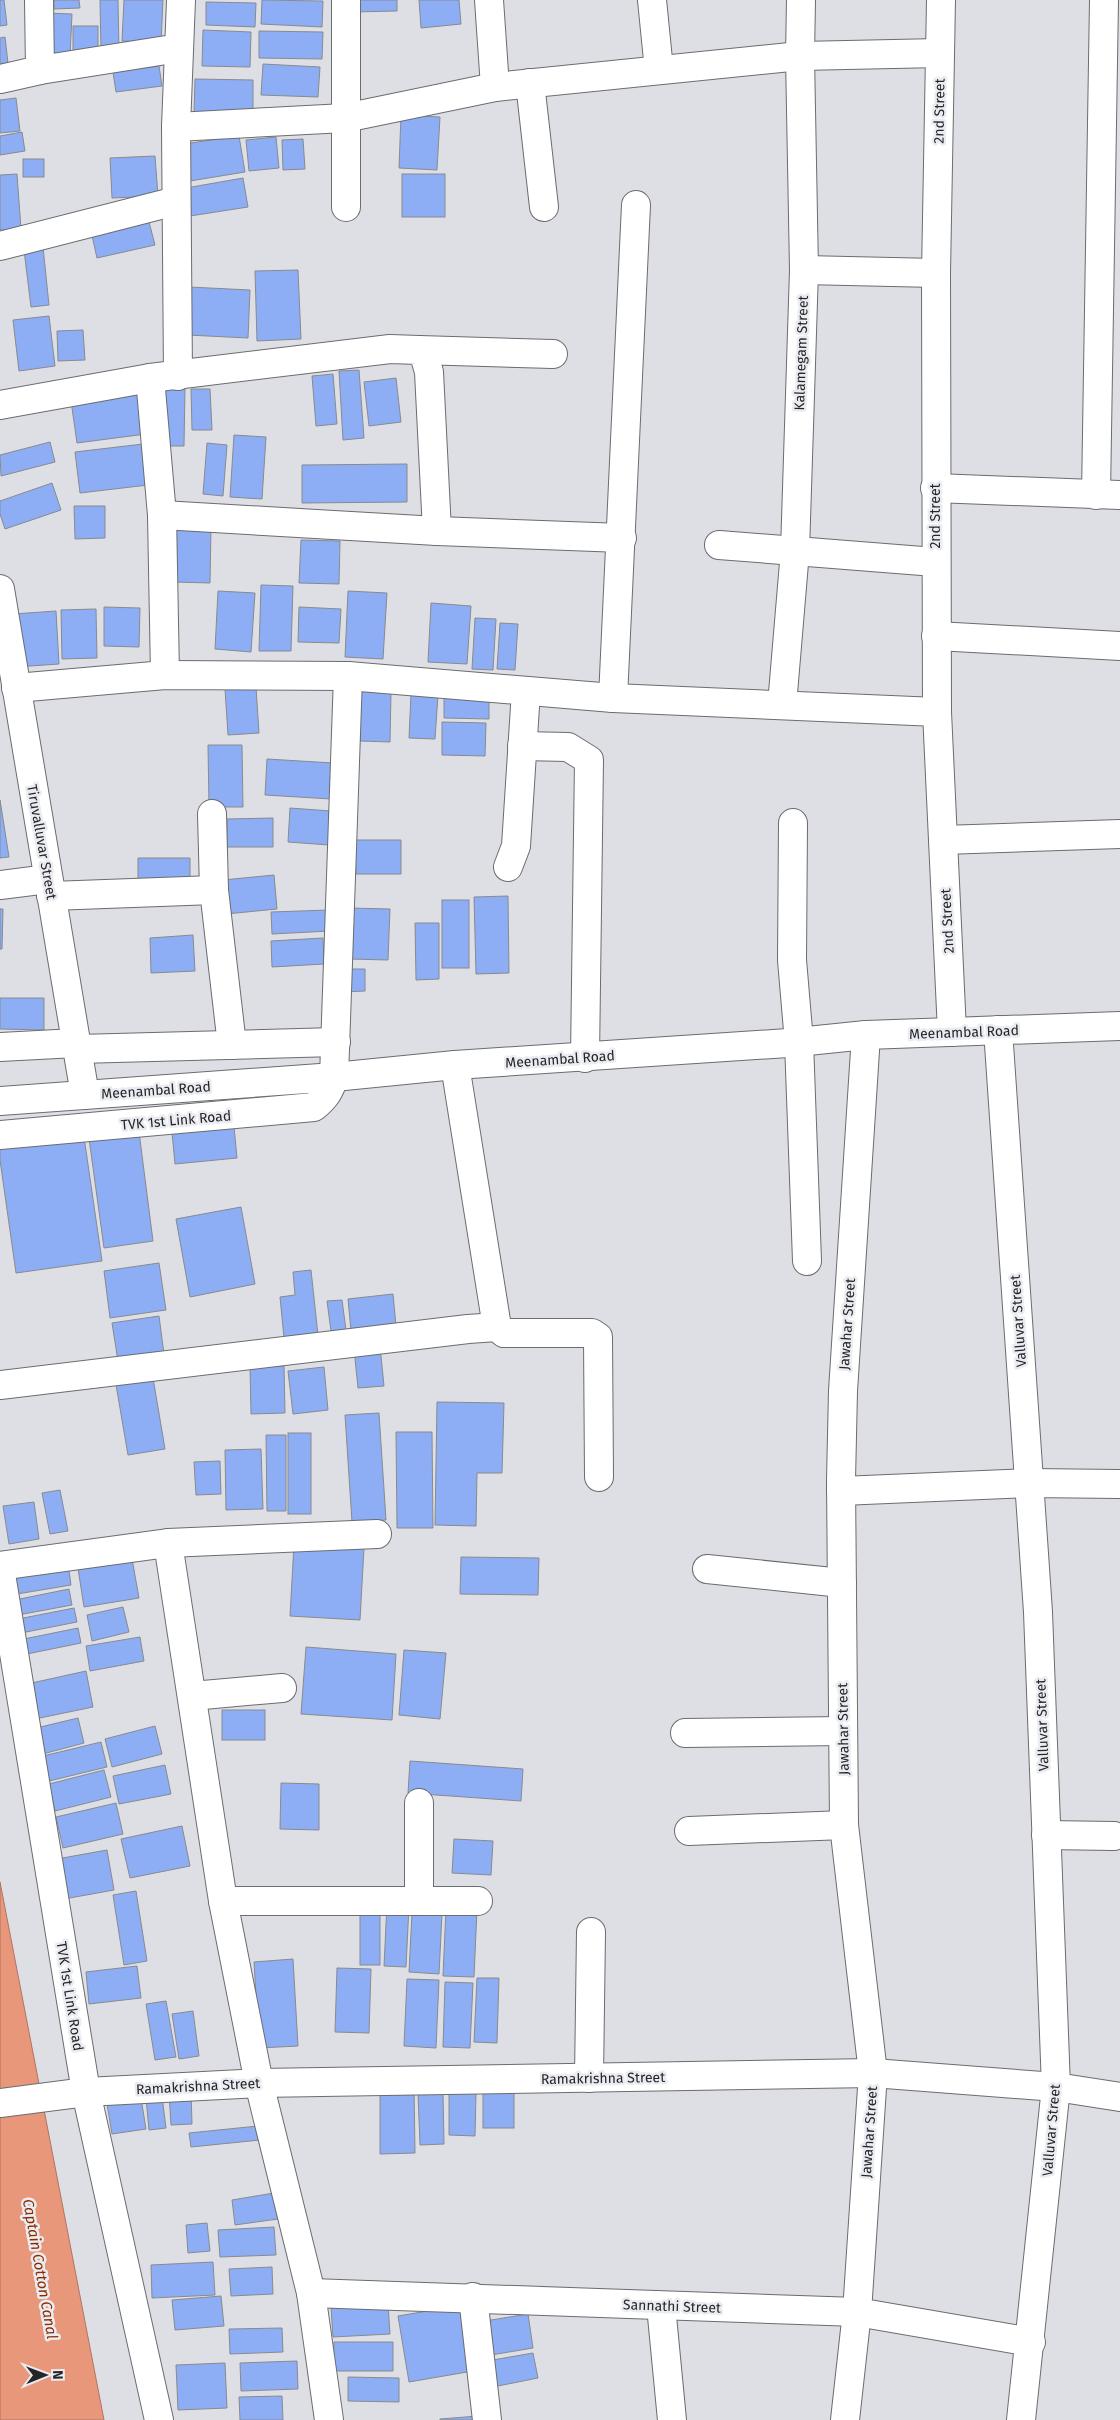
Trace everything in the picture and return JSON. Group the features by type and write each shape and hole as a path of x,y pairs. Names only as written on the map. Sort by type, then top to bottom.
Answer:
{"street":[{"path":"40,0 40,70"},
{"path":"178,376 176,127 181,0"},
{"path":"346,0 346,207"},
{"path":"489,0 495,87"},
{"path":"652,0 659,70"},
{"name":"Kalamegam Street","path":"782,705 795,551 804,270 800,56 802,0"},
{"name":"2nd Street","path":"941,0 936,274 936,712 952,1032"},
{"path":"935,488 1108,495 1104,0"},
{"path":"0,79 40,70 179,48"},
{"path":"176,127 345,118 495,87 800,56 940,53"},
{"path":"530,83 544,207"},
{"path":"0,246 176,201"},
{"path":"613,698 622,538 636,205"},
{"path":"804,270 936,274"},
{"path":"0,406 150,378 390,349 553,354"},
{"path":"418,350 425,358 429,372 437,531"},
{"path":"150,378 162,515 165,675"},
{"path":"162,515 437,531 622,538"},
{"path":"719,545 936,562"},
{"name":"Tiruvalluvar Street","path":"0,589 85,1095"},
{"path":"936,636 1120,646"},
{"path":"16,688 165,675 348,676 613,698 936,712"},
{"path":"334,1077 348,676"},
{"path":"508,867 516,846 526,691"},
{"path":"522,746 568,747 589,760 585,1058"},
{"path":"212,814 214,890 232,1045"},
{"path":"793,824 792,960 799,1042 807,1261"},
{"path":"943,840 1120,834"},
{"path":"0,885 214,890"},
{"name":"Meenambal Road","path":"0,1100 334,1077 454,1065 585,1058 866,1036 1120,1026"},
{"name":"Valluvar Street","path":"998,1030 1038,1612 1056,2087 1031,2342 1021,2420"},
{"name":"Jawahar Street","path":"845,2420 857,2312 873,2073 844,1825 841,1491 842,1392 866,1036"},
{"path":"0,1047 336,1042"},
{"path":"454,1065 497,1327 504,1333 592,1333 598,1337 599,1477"},
{"name":"TVK 1st Link Road","path":"0,1135 314,1108 330,1091 334,1077"},
{"path":"0,1385 458,1330 497,1327"},
{"path":"841,1491 1029,1483 1120,1484"},
{"path":"0,1567 168,1543 377,1534"},
{"path":"168,1543 223,1901 259,2083 311,2292 329,2420"},
{"name":"TVK 1st Link Road","path":"0,1567 86,2092 159,2420"},
{"path":"707,1569 842,1583"},
{"path":"192,1696 282,1688"},
{"path":"685,1734 843,1731"},
{"path":"419,1803 419,1901"},
{"path":"690,1831 844,1825"},
{"path":"1046,1835 1114,1836"},
{"path":"223,1901 478,1901"},
{"path":"589,2078 591,1932"},
{"name":"Ramakrishna Street","path":"0,2103 86,2092 259,2083 873,2073 1056,2087 1120,2097"},
{"name":"Sannathi Street","path":"311,2292 857,2312 1031,2342"},
{"path":"473,2297 487,2420"},
{"path":"661,2306 672,2420"}],"water":[{"name":"Captain Cotton Canal","path":"0,1882 104,2420 0,2420"}],"building":[{"path":"0,0 4,0 7,25 0,26"},
{"path":"54,0 79,0 80,8 54,9"},
{"path":"100,0 118,0 119,51 101,51"},
{"path":"124,0 163,0 161,43 122,41"},
{"path":"262,0 323,1 322,27 261,24"},
{"path":"353,0 397,0 397,11 353,12"},
{"path":"419,0 459,0 461,24 421,28"},
{"path":"206,2 256,3 255,27 206,25"},
{"path":"47,13 72,14 70,57 45,56"},
{"path":"73,26 98,26 98,52 73,52"},
{"path":"203,30 251,32 250,67 202,66"},
{"path":"259,31 323,32 322,59 259,58"},
{"path":"5,37 8,63 0,64 0,38"},
{"path":"263,64 320,67 318,97 261,95"},
{"path":"159,66 162,86 116,92 113,72"},
{"path":"195,79 253,80 253,114 194,113"},
{"path":"16,98 20,131 0,133 0,100"},
{"path":"401,115 440,117 437,170 399,168"},
{"path":"22,132 25,151 0,155 0,136"},
{"path":"239,136 245,172 190,181 184,144"},
{"path":"276,137 279,168 249,171 246,140"},
{"path":"303,139 305,169 283,170 282,140"},
{"path":"155,156 158,196 112,198 110,158"},
{"path":"23,159 44,159 44,177 23,177"},
{"path":"17,174 21,229 0,230 0,175"},
{"path":"402,174 445,174 445,217 402,217"},
{"path":"243,178 248,207 190,216 186,188"},
{"path":"148,218 155,245 97,258 91,231"},
{"path":"43,247 49,305 31,307 24,250"},
{"path":"298,270 301,339 257,341 255,271"},
{"path":"189,287 250,290 248,338 187,335"},
{"path":"49,316 55,366 19,371 13,320"},
{"path":"83,330 85,360 58,361 57,331"},
{"path":"359,370 364,438 343,440 339,371"},
{"path":"333,374 337,424 316,426 312,376"},
{"path":"396,378 401,422 369,426 364,382"},
{"path":"165,387 185,388 184,446 163,446"},
{"path":"191,389 210,389 212,430 192,430"},
{"path":"140,393 146,434 77,443 71,401"},
{"path":"234,435 266,437 262,499 230,497"},
{"path":"50,442 55,462 1,476 0,455"},
{"path":"207,443 227,445 223,496 203,494"},
{"path":"143,444 148,485 80,493 75,452"},
{"path":"407,464 407,502 302,503 302,465"},
{"path":"52,483 61,510 5,529 0,514 0,501"},
{"path":"74,506 105,506 105,538 75,539"},
{"path":"174,526 211,527 210,583 173,582"},
{"path":"301,540 340,541 339,584 299,583"},
{"path":"261,585 293,586 291,651 259,651"},
{"path":"218,591 255,593 251,652 215,649"},
{"path":"348,591 387,593 383,659 345,657"},
{"path":"431,603 471,606 467,664 428,662"},
{"path":"104,607 140,608 139,647 104,646"},
{"path":"299,607 341,609 339,643 298,642"},
{"path":"96,609 97,658 62,659 61,610"},
{"path":"56,611 59,664 16,667 13,614"},
{"path":"475,618 496,619 493,670 472,669"},
{"path":"500,623 518,624 515,670 497,669"},
{"path":"256,687 259,733 228,735 225,689"},
{"path":"444,689 489,690 489,719 444,718"},
{"path":"361,691 391,692 390,742 360,741"},
{"path":"411,694 438,695 435,739 409,738"},
{"path":"442,722 486,723 485,756 442,755"},
{"path":"208,745 242,745 243,807 209,807"},
{"path":"267,759 333,763 331,799 265,795"},
{"path":"0,800 9,857 0,858"},
{"path":"290,808 331,811 329,845 288,842"},
{"path":"273,818 273,847 227,847 227,819"},
{"path":"355,840 401,840 401,874 356,874"},
{"path":"138,858 190,858 190,882 138,881"},
{"path":"274,875 277,909 226,914 223,880"},
{"path":"508,896 509,973 476,974 474,897"},
{"path":"442,900 469,900 469,968 442,968"},
{"path":"350,908 390,909 388,960 349,959"},
{"path":"0,909 3,909 2,949 0,949"},
{"path":"328,910 330,931 272,934 271,912"},
{"path":"415,923 439,923 439,979 416,980"},
{"path":"193,935 195,971 151,973 150,938"},
{"path":"323,938 324,964 272,967 271,941"},
{"path":"343,969 365,969 365,991 343,992"},
{"path":"0,998 44,998 44,1030 0,1029"},
{"path":"233,1116 237,1158 175,1164 171,1122"},
{"path":"138,1124 153,1241 104,1248 88,1131"},
{"path":"83,1130 102,1261 16,1273 0,1160 0,1142"},
{"path":"241,1207 255,1284 190,1297 176,1219"},
{"path":"159,1263 166,1310 110,1318 104,1271"},
{"path":"311,1270 318,1335 284,1338 280,1297 295,1295 293,1272"},
{"path":"393,1294 396,1326 351,1331 348,1299"},
{"path":"342,1300 346,1330 331,1331 327,1301"},
{"path":"159,1316 164,1354 118,1361 112,1323"},
{"path":"380,1346 384,1386 358,1388 354,1349"},
{"path":"284,1366 285,1413 251,1414 250,1367"},
{"path":"324,1367 328,1410 293,1414 288,1371"},
{"path":"152,1372 165,1449 128,1455 115,1379"},
{"path":"437,1402 504,1403 502,1473 477,1473 476,1526 435,1525"},
{"path":"379,1413 386,1520 352,1522 345,1415"},
{"path":"396,1432 432,1432 433,1528 397,1528"},
{"path":"288,1433 311,1433 311,1514 288,1514"},
{"path":"266,1435 286,1435 286,1511 267,1511"},
{"path":"261,1449 263,1509 226,1510 225,1450"},
{"path":"220,1461 221,1494 196,1495 194,1462"},
{"path":"60,1490 68,1531 50,1534 42,1493"},
{"path":"34,1502 39,1539 9,1544 3,1506"},
{"path":"294,1544 364,1548 360,1620 290,1616"},
{"path":"131,1553 139,1598 84,1607 77,1562"},
{"path":"461,1557 539,1558 538,1595 460,1594"},
{"path":"68,1563 71,1585 5,1596 2,1573"},
{"path":"69,1589 72,1605 13,1616 10,1601"},
{"path":"123,1607 129,1632 92,1641 87,1615"},
{"path":"74,1608 77,1622 16,1634 13,1620"},
{"path":"78,1628 81,1643 17,1656 14,1641"},
{"path":"140,1637 144,1661 90,1671 86,1646"},
{"path":"306,1647 396,1654 392,1720 301,1714"},
{"path":"404,1650 446,1653 440,1719 399,1715"},
{"path":"86,1671 93,1707 35,1719 27,1684"},
{"path":"222,1710 265,1710 265,1740 222,1740"},
{"path":"78,1718 84,1743 39,1755 32,1729"},
{"path":"155,1726 162,1754 112,1767 105,1739"},
{"path":"101,1742 107,1767 45,1782 39,1757"},
{"path":"410,1761 523,1769 521,1801 408,1793"},
{"path":"165,1765 171,1794 119,1804 113,1776"},
{"path":"104,1770 111,1797 55,1811 49,1784"},
{"path":"281,1783 319,1784 319,1830 280,1829"},
{"path":"116,1803 123,1834 63,1848 56,1817"},
{"path":"182,1826 190,1866 130,1878 121,1839"},
{"path":"454,1839 493,1841 491,1875 452,1873"},
{"path":"107,1850 114,1890 64,1899 57,1859"},
{"path":"136,1891 147,1961 124,1965 113,1895"},
{"path":"360,1904 380,1904 380,1965 360,1965"},
{"path":"387,1904 409,1906 406,1967 384,1966"},
{"path":"446,1908 477,1909 474,1977 443,1976"},
{"path":"412,1913 442,1914 439,1974 409,1972"},
{"path":"293,1959 298,2046 259,2048 254,1962"},
{"path":"137,1966 141,1998 89,2004 86,1972"},
{"path":"337,1968 371,1969 369,2033 335,2032"},
{"path":"477,1978 499,1978 497,2043 474,2042"},
{"path":"407,1979 439,1980 436,2048 404,2046"},
{"path":"445,1982 473,1983 470,2048 443,2047"},
{"path":"166,2001 176,2057 155,2060 146,2004"},
{"path":"193,2011 199,2056 179,2059 172,2014"},
{"path":"483,2084 514,2084 514,2128 483,2128"},
{"path":"380,2086 414,2086 415,2153 380,2154"},
{"path":"191,2092 192,2124 171,2125 169,2093"},
{"path":"443,2093 444,2144 420,2145 418,2094"},
{"path":"449,2093 476,2093 475,2136 449,2135"},
{"path":"162,2096 166,2128 149,2130 146,2098"},
{"path":"141,2098 146,2129 112,2134 107,2104"},
{"path":"258,2126 260,2140 191,2147 189,2133"},
{"path":"274,2193 278,2219 235,2225 232,2200"},
{"path":"207,2223 210,2251 188,2253 186,2225"},
{"path":"274,2227 276,2255 220,2257 218,2230"},
{"path":"213,2262 215,2295 152,2298 151,2265"},
{"path":"272,2267 273,2294 231,2296 229,2269"},
{"path":"221,2296 224,2326 175,2330 172,2300"},
{"path":"388,2304 390,2334 333,2337 331,2307"},
{"path":"463,2305 473,2371 409,2382 398,2316"},
{"path":"528,2314 533,2348 491,2355 485,2321"},
{"path":"282,2328 283,2352 230,2354 229,2329"},
{"path":"334,2342 393,2342 393,2371 333,2371"},
{"path":"533,2353 538,2378 493,2387 487,2361"},
{"path":"297,2361 298,2389 241,2391 240,2363"},
{"path":"225,2363 227,2408 178,2410 176,2365"},
{"path":"348,2377 399,2378 399,2402 348,2401"},
{"path":"282,2396 283,2420 240,2420 239,2397"},
{"path":"478,2416 478,2420 440,2420 440,2419"}]}
